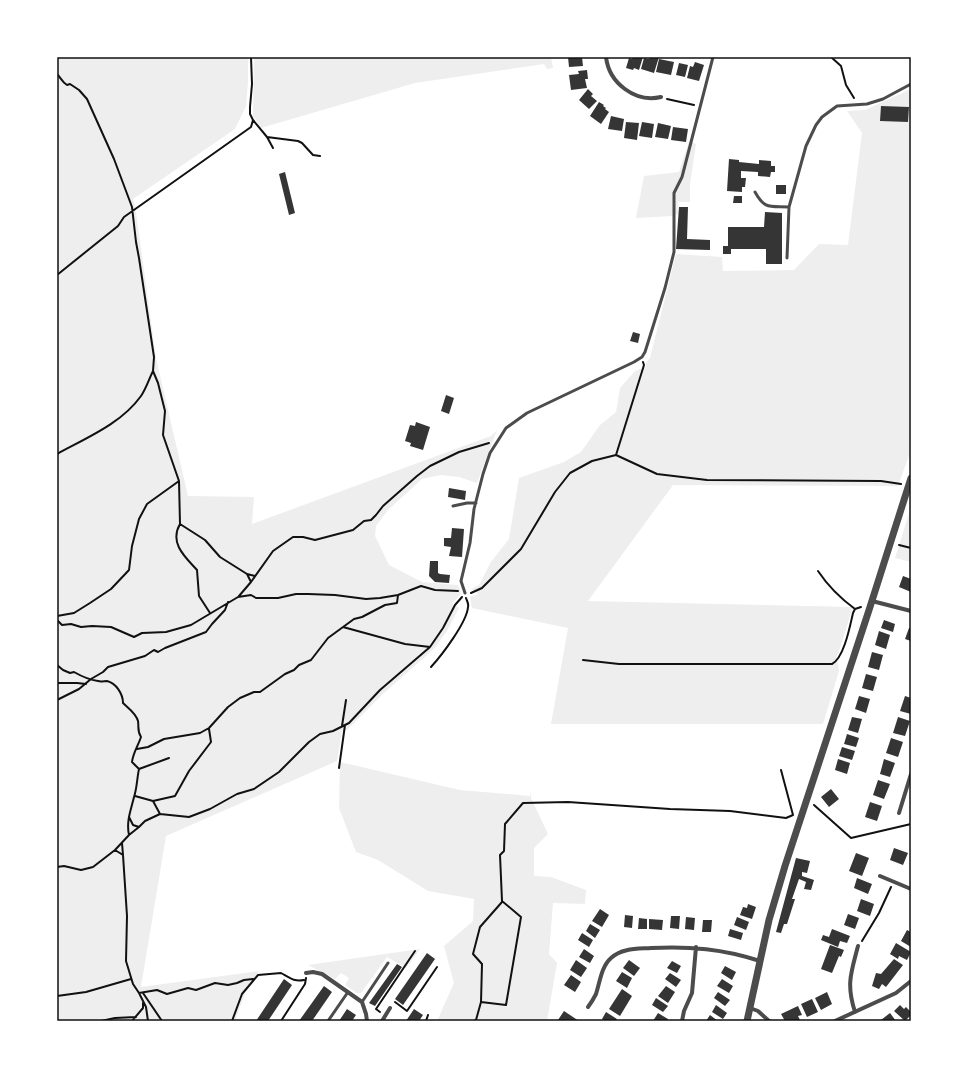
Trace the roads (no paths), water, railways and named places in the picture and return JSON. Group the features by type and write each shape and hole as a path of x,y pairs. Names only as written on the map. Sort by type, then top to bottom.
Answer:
{"street":[{"path":"606,57 610,72 614,79 626,90 646,98 661,98"},
{"path":"747,1021 771,913 911,478"},
{"path":"871,604 911,611"},
{"path":"899,813 911,774"},
{"path":"880,876 911,889"},
{"path":"855,1012 851,1000 850,977 858,946"},
{"path":"588,1007 595,996 604,966 617,953 626,950 696,948 728,952 760,961"},
{"path":"682,1021 684,1011 692,992 696,948"},
{"path":"306,973 312,972 322,974 362,1002 367,1021"},
{"path":"835,1021 843,1019 896,993 911,981"},
{"path":"382,1021 390,1008"},
{"path":"750,1008 758,1012 769,1021"}],"lane":[{"path":"465,594 461,581 483,474 490,453 506,428 527,413 564,394 625,367 642,357 645,352 674,252 674,193 682,177 713,57"},
{"path":"787,258 789,208 802,158 816,125 822,117 838,106 867,104 883,99 911,84"},
{"path":"754,192 761,202 767,206 789,208"},
{"path":"453,506 476,503"},
{"path":"362,1002 388,963"},
{"path":"328,1021 348,992"}]}
